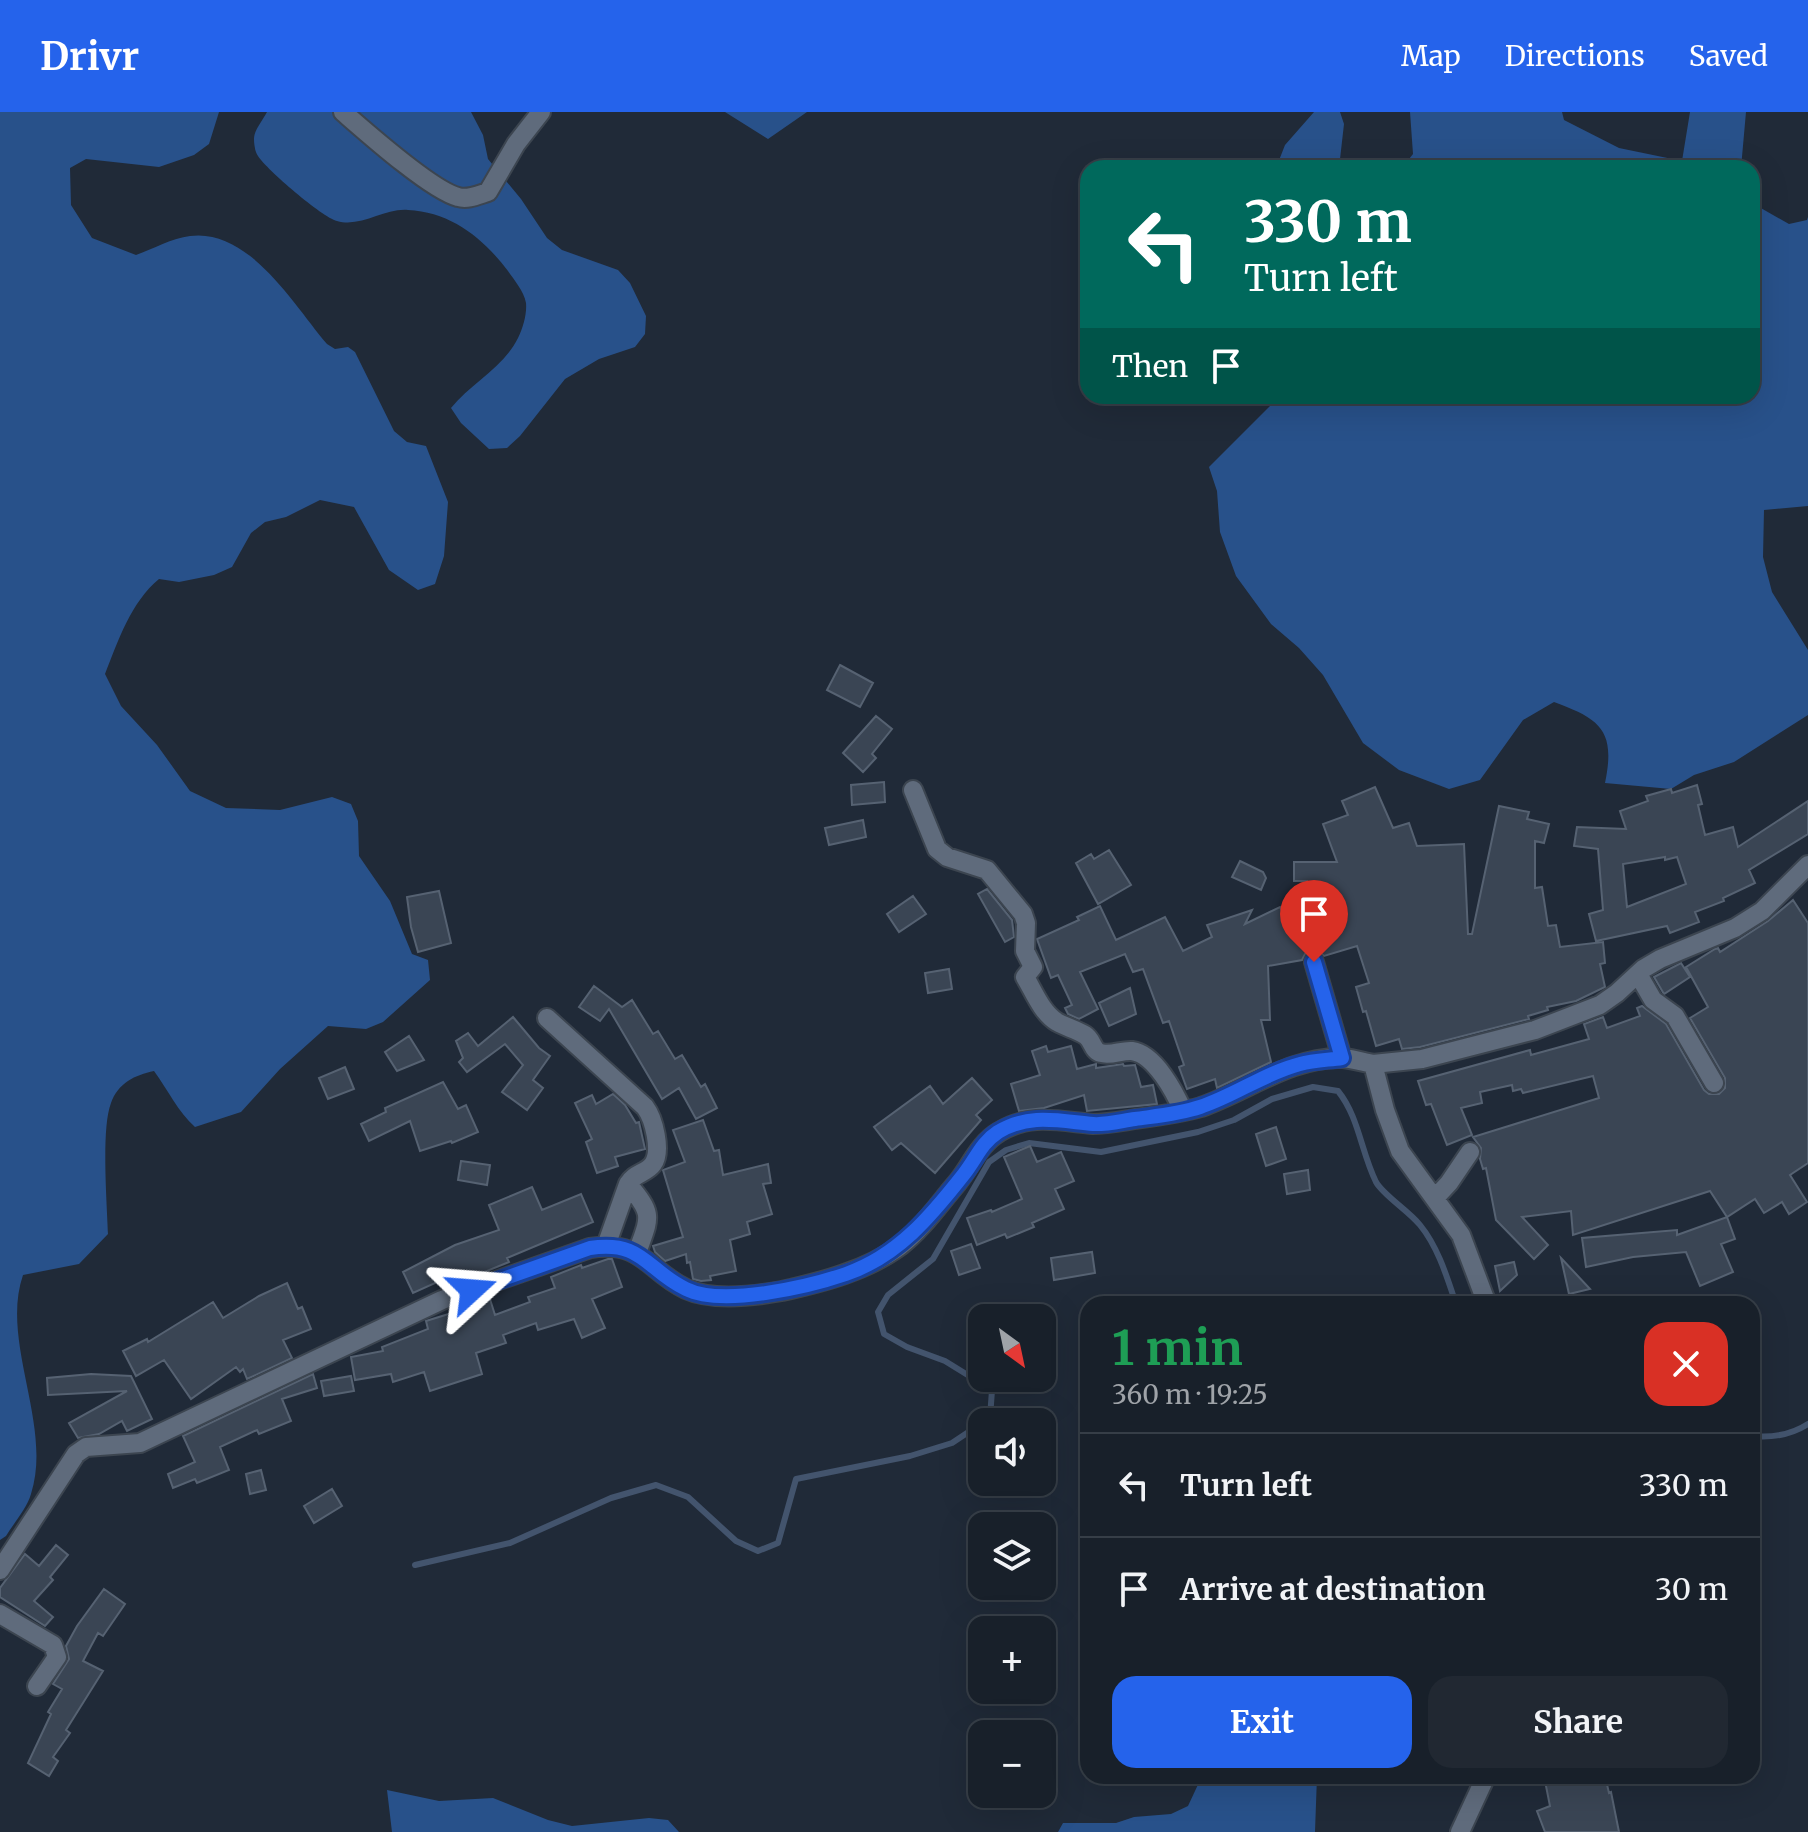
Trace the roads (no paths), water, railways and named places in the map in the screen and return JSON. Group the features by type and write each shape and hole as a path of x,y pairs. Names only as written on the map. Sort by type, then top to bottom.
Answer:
{"street":[{"path":"343,112 433,183 457,197 471,197 488,192 516,144 541,112"},
{"path":"913,790 937,849 947,857 987,870 1023,914 1026,923 1025,951 1033,967 1025,977 1047,1015 1085,1035 1098,1052 1132,1051 1139,1054 1153,1064 1168,1082 1183,1111"},
{"path":"0,1570 76,1454 86,1447 140,1443 442,1300 590,1248 606,1246 637,1253 686,1289 706,1295 779,1291 845,1274 877,1261 902,1245 958,1182 988,1139 1020,1122 1040,1119 1096,1124 1183,1111 1227,1097 1299,1064 1342,1058 1373,1064 1422,1059 1535,1030 1600,1005 1660,959 1735,928 1762,911 1808,865"},
{"path":"1314,962 1342,1058"},
{"path":"1638,974 1653,1000 1675,1016 1714,1083"},
{"path":"547,1018 653,1117 655,1161 628,1184 606,1246"},
{"path":"1373,1064 1400,1151 1461,1235 1484,1296"},
{"path":"1436,1197 1470,1152"},
{"path":"628,1184 646,1206 648,1218 637,1253"},
{"path":"0,1614 53,1645 57,1657 37,1686"},
{"path":"1460,1832 1482,1784"}],"waterway":[{"path":"991,1408 992,1390 945,1361 907,1347 884,1334 878,1312 888,1295 933,1259 989,1162 1006,1150 1029,1143 1101,1152 1198,1132 1234,1120 1272,1099 1313,1087 1338,1091 1351,1112 1376,1182 1426,1234 1453,1296"},
{"path":"1760,1437 1781,1435 1808,1424"},
{"path":"415,1565 510,1543 611,1498 656,1485 688,1497 736,1541 758,1551 778,1543 796,1479 910,1456 952,1443 968,1432"}]}
